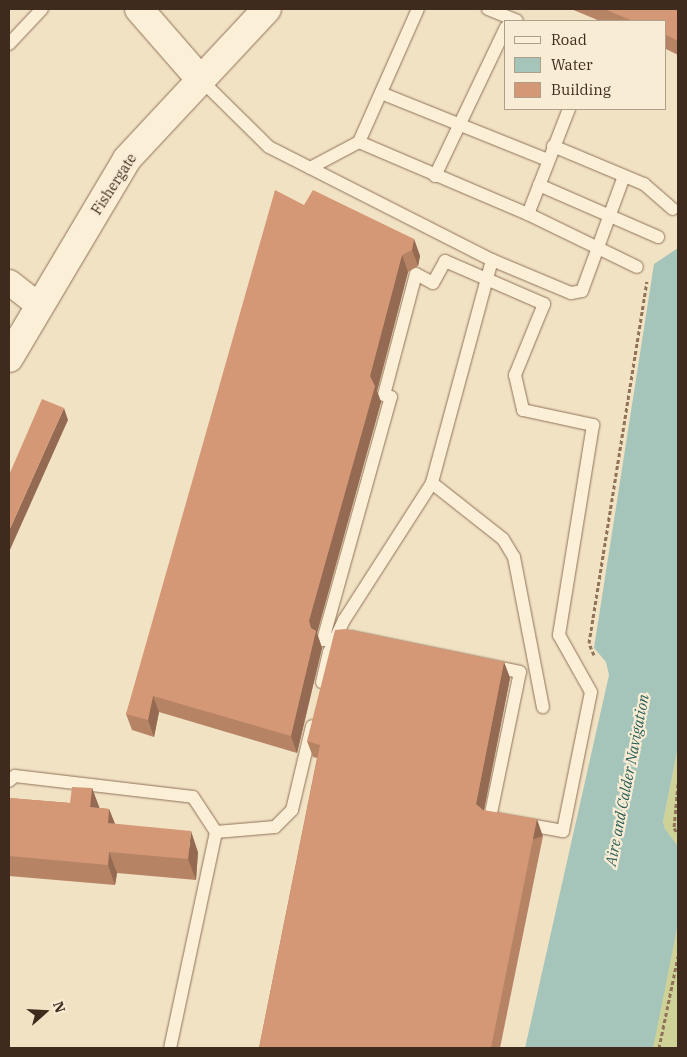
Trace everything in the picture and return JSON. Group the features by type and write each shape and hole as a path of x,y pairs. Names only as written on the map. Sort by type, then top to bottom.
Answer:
{"main road":[{"path":"139,9 201,80"},
{"name":"Fishergate","path":"9,358 38,305 127,160 267,9"}],"street":[{"path":"9,282 38,305"}],"lane":[{"path":"9,44 42,9"},
{"path":"310,168 359,142 418,9"},
{"path":"488,9 507,20"},
{"path":"435,176 504,34"},
{"path":"201,80 269,147 492,260 572,293 585,287 624,176"},
{"path":"381,93 548,160"},
{"path":"528,214 569,110"},
{"path":"359,142 528,214 637,267"},
{"path":"554,146 644,184 672,209"},
{"path":"539,185 658,237"},
{"path":"318,698 329,652 344,620 432,483 461,382 485,278 492,260"},
{"path":"445,261 544,304 515,375 523,410 593,425 559,635 591,692 563,832 490,818 520,672 351,637 336,638 323,640 391,397 384,395 416,274 433,283 445,261"},
{"path":"432,483 503,539 514,557 543,707"},
{"path":"216,832 275,828 292,810 314,717"},
{"path":"9,780 15,776 193,797 216,832 170,1048"}],"path":[{"path":"596,660 589,643 648,274"},
{"path":"678,784 674,828 678,834"},
{"path":"659,1048 678,956"}],"green space":[{"path":"678,747 678,846 665,829 663,822"},
{"path":"678,924 678,1048 652,1048"}],"water":[{"name":"Aire and Calder Navigation","path":"678,248 678,747 663,822 665,829 678,846 678,924 653,1048 525,1048 609,675 606,662 594,648 654,264"}],"building":[{"path":"604,9 678,9 678,41 667,36 667,20 631,20"},
{"path":"275,190 304,205 313,190 414,239 412,250 402,255 370,376 375,386 309,621 311,628 316,631 291,736 153,696 148,720 126,714"},
{"path":"42,399 64,408 9,531 9,475"},
{"path":"345,629 504,662 476,804 483,810 537,819 491,1048 259,1048 320,745 307,741 335,630"},
{"path":"72,787 92,788 90,807 109,809 108,823 191,831 188,859 109,852 108,865 9,856 9,798 70,803"}]}
